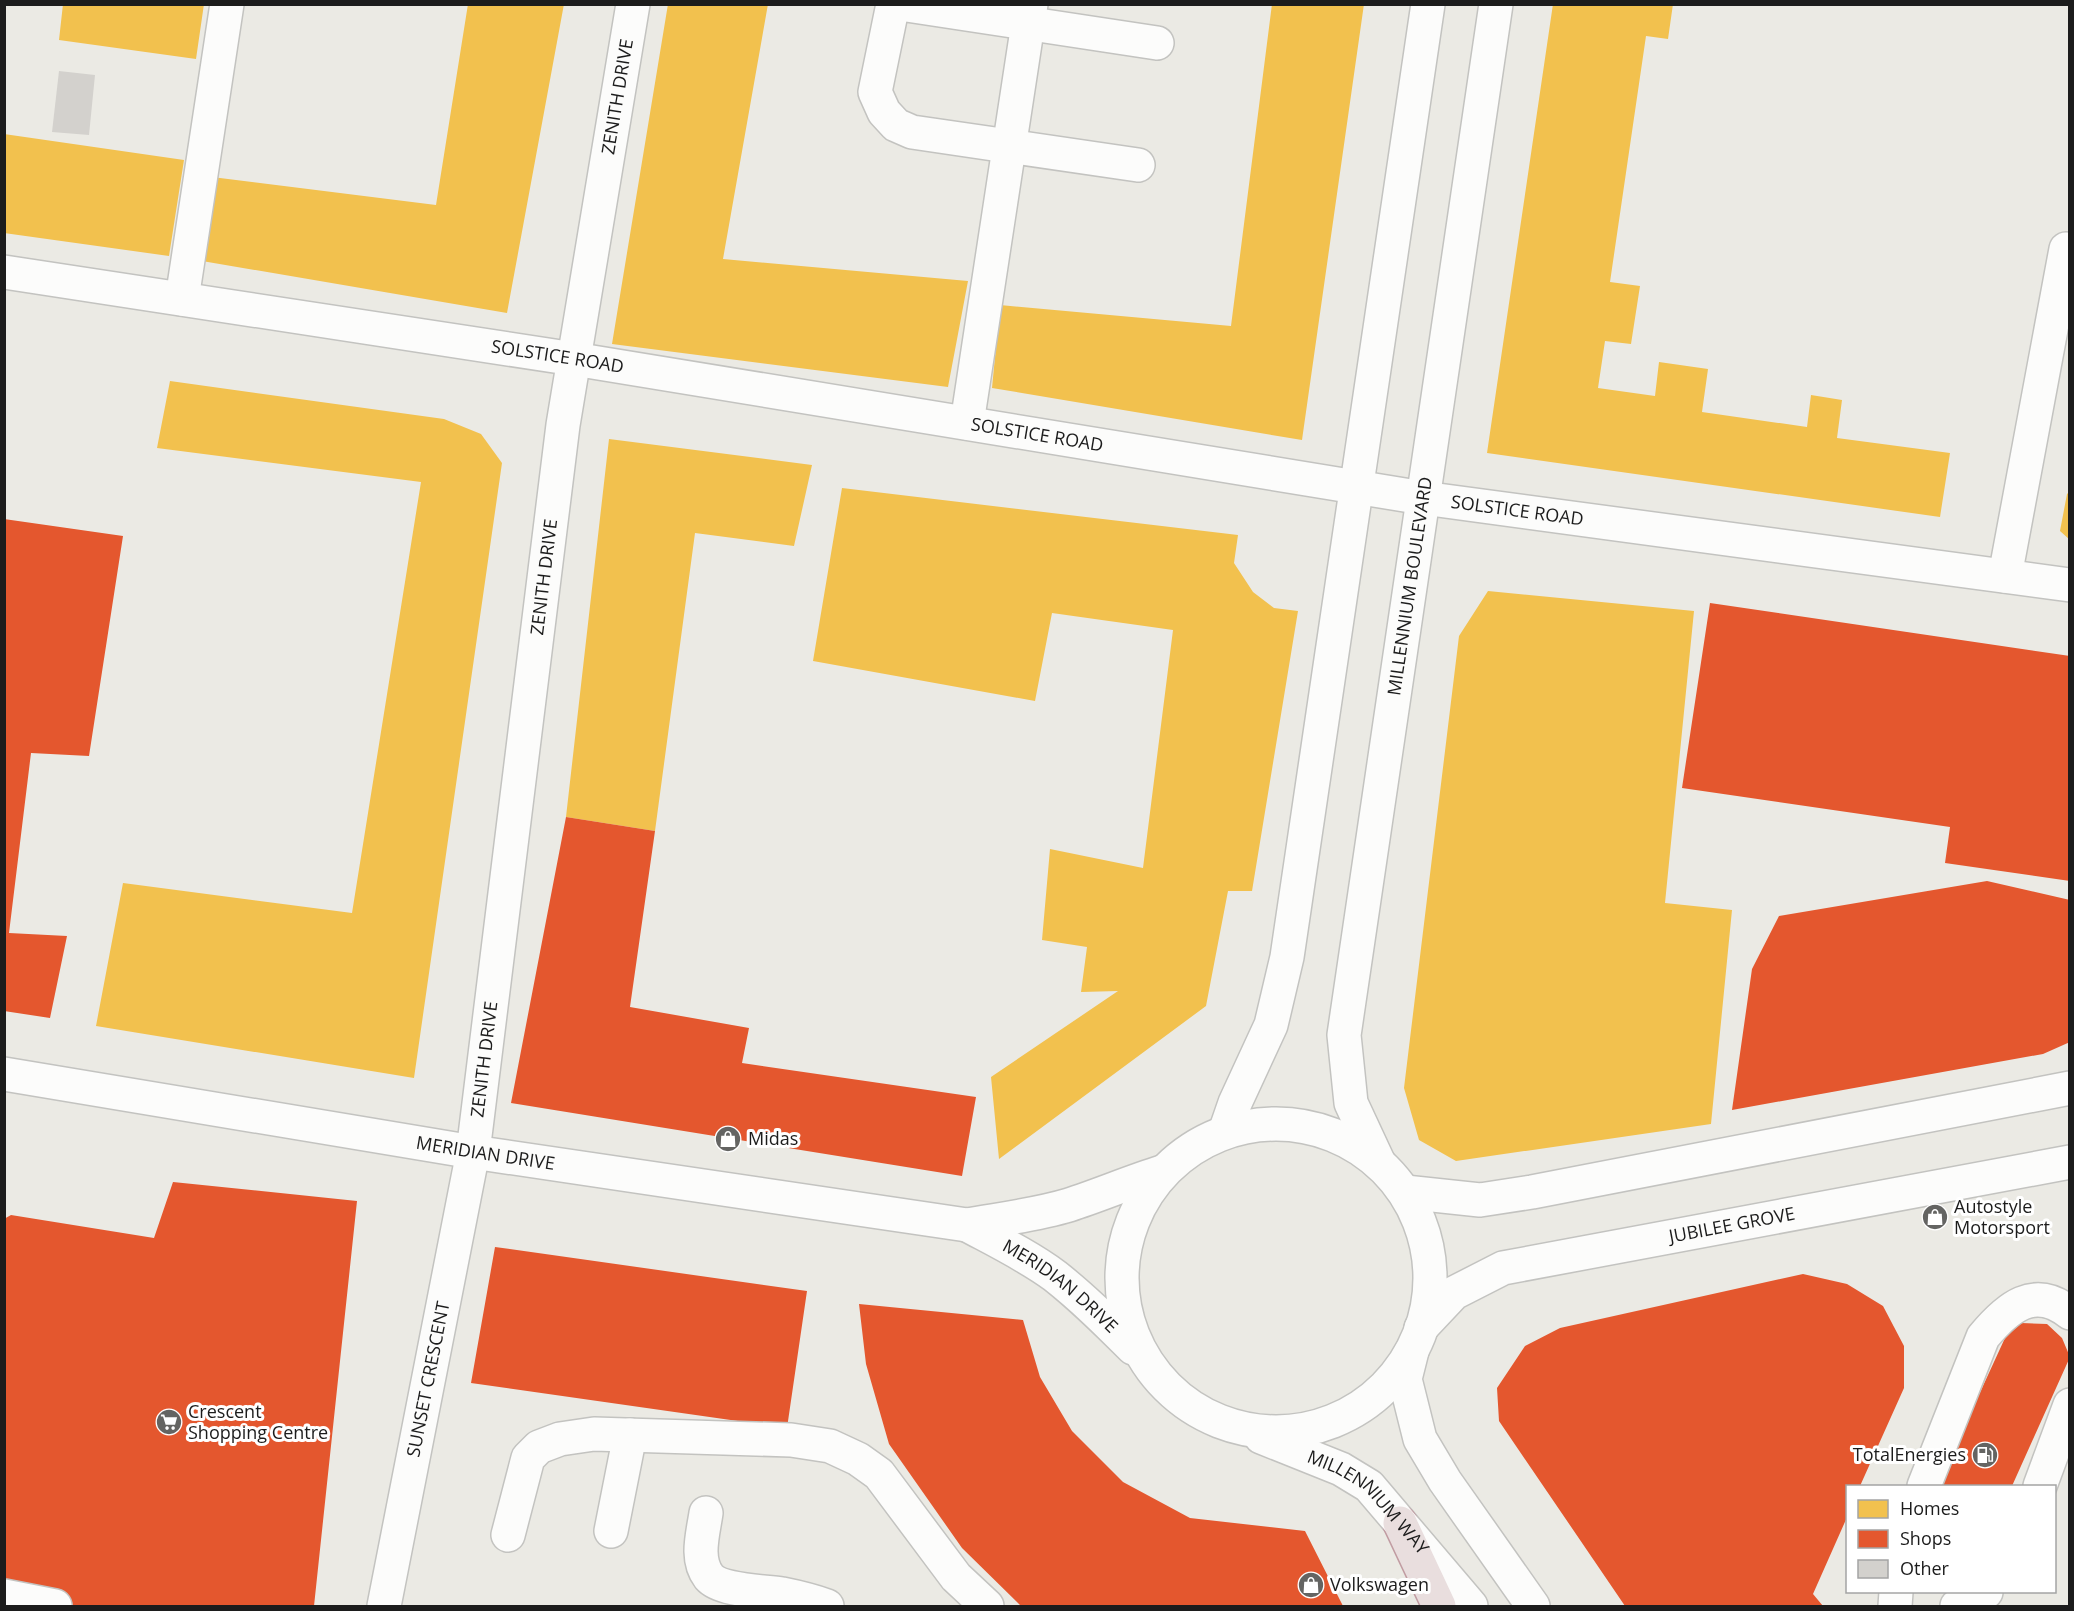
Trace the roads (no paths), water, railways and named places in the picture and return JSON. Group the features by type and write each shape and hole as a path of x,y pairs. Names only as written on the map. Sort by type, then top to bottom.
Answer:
{"highway":[{"path":"1400,1523 1439,1606"}],"street":[{"path":"182,299 227,4"},
{"name":"ZENITH DRIVE","path":"473,1152 562,437 633,4"},
{"path":"893,4 875,92 884,112 896,125 912,132 1138,165"},
{"path":"900,4 1030,15 1157,43"},
{"path":"1225,1132 1235,1103 1271,1025 1287,957 1428,4"},
{"name":"MILLENNIUM BOULEVARD","path":"1378,1161 1351,1103 1344,1035 1496,4"},
{"path":"967,423 1030,15"},
{"path":"2005,576 2066,249"},
{"name":"SOLSTICE ROAD","path":"4,272 574,359 1423,498 2070,585"},
{"name":"MERIDIAN DRIVE","path":"4,1074 473,1152 967,1225 1068,1205 1162,1172"},
{"path":"1405,1192 1480,1200 2070,1088"},
{"name":"MILLENNIUM BOULEVARD","path":"1276,1123 1298,1125 1341,1137 1378,1161 1405,1192 1416,1210 1423,1231 1431,1274 1430,1296 1425,1317 1397,1373 1376,1394 1327,1423 1299,1430 1270,1432 1241,1429 1222,1423 1186,1404 1164,1385 1145,1361 1133,1338 1124,1312 1121,1286 1122,1259 1127,1233 1137,1208 1162,1172 1225,1132 1254,1125 1276,1123"},
{"name":"SUNSET CRESCENT","path":"384,1606 473,1152"},
{"name":"JUBILEE GROVE","path":"1414,1341 1454,1293 1503,1268 2070,1162"},
{"name":"MERIDIAN DRIVE","path":"967,1225 1015,1250 1054,1276 1091,1306 1145,1361"},
{"path":"1924,1485 1983,1337 1997,1321 2022,1304 2036,1298 2051,1302 2070,1313"},
{"path":"1414,1341 1406,1379 1420,1439 1445,1481 1533,1606"},
{"path":"2040,1485 2070,1405"},
{"name":"MILLENNIUM WAY","path":"1241,1429 1341,1469 1369,1486 1471,1606"},
{"path":"508,1535 528,1458 539,1447 560,1439 594,1434 791,1440 830,1446 858,1459 879,1474 956,1577 987,1606"},
{"path":"611,1532 630,1436"},
{"path":"706,1514 700,1550 703,1564 710,1578 719,1584 778,1600 827,1606"},
{"path":"1957,1606 1984,1593"},
{"path":"4,1596 55,1606"}],"place":[{"name":"Midas","path":"728,1139"},
{"name":"Autostyle Motorsport","path":"1935,1217"},
{"name":"Crescent Shopping Centre","path":"169,1422"},
{"name":"TotalEnergies","path":"1985,1455"},
{"name":"Volkswagen","path":"1311,1585"}]}
